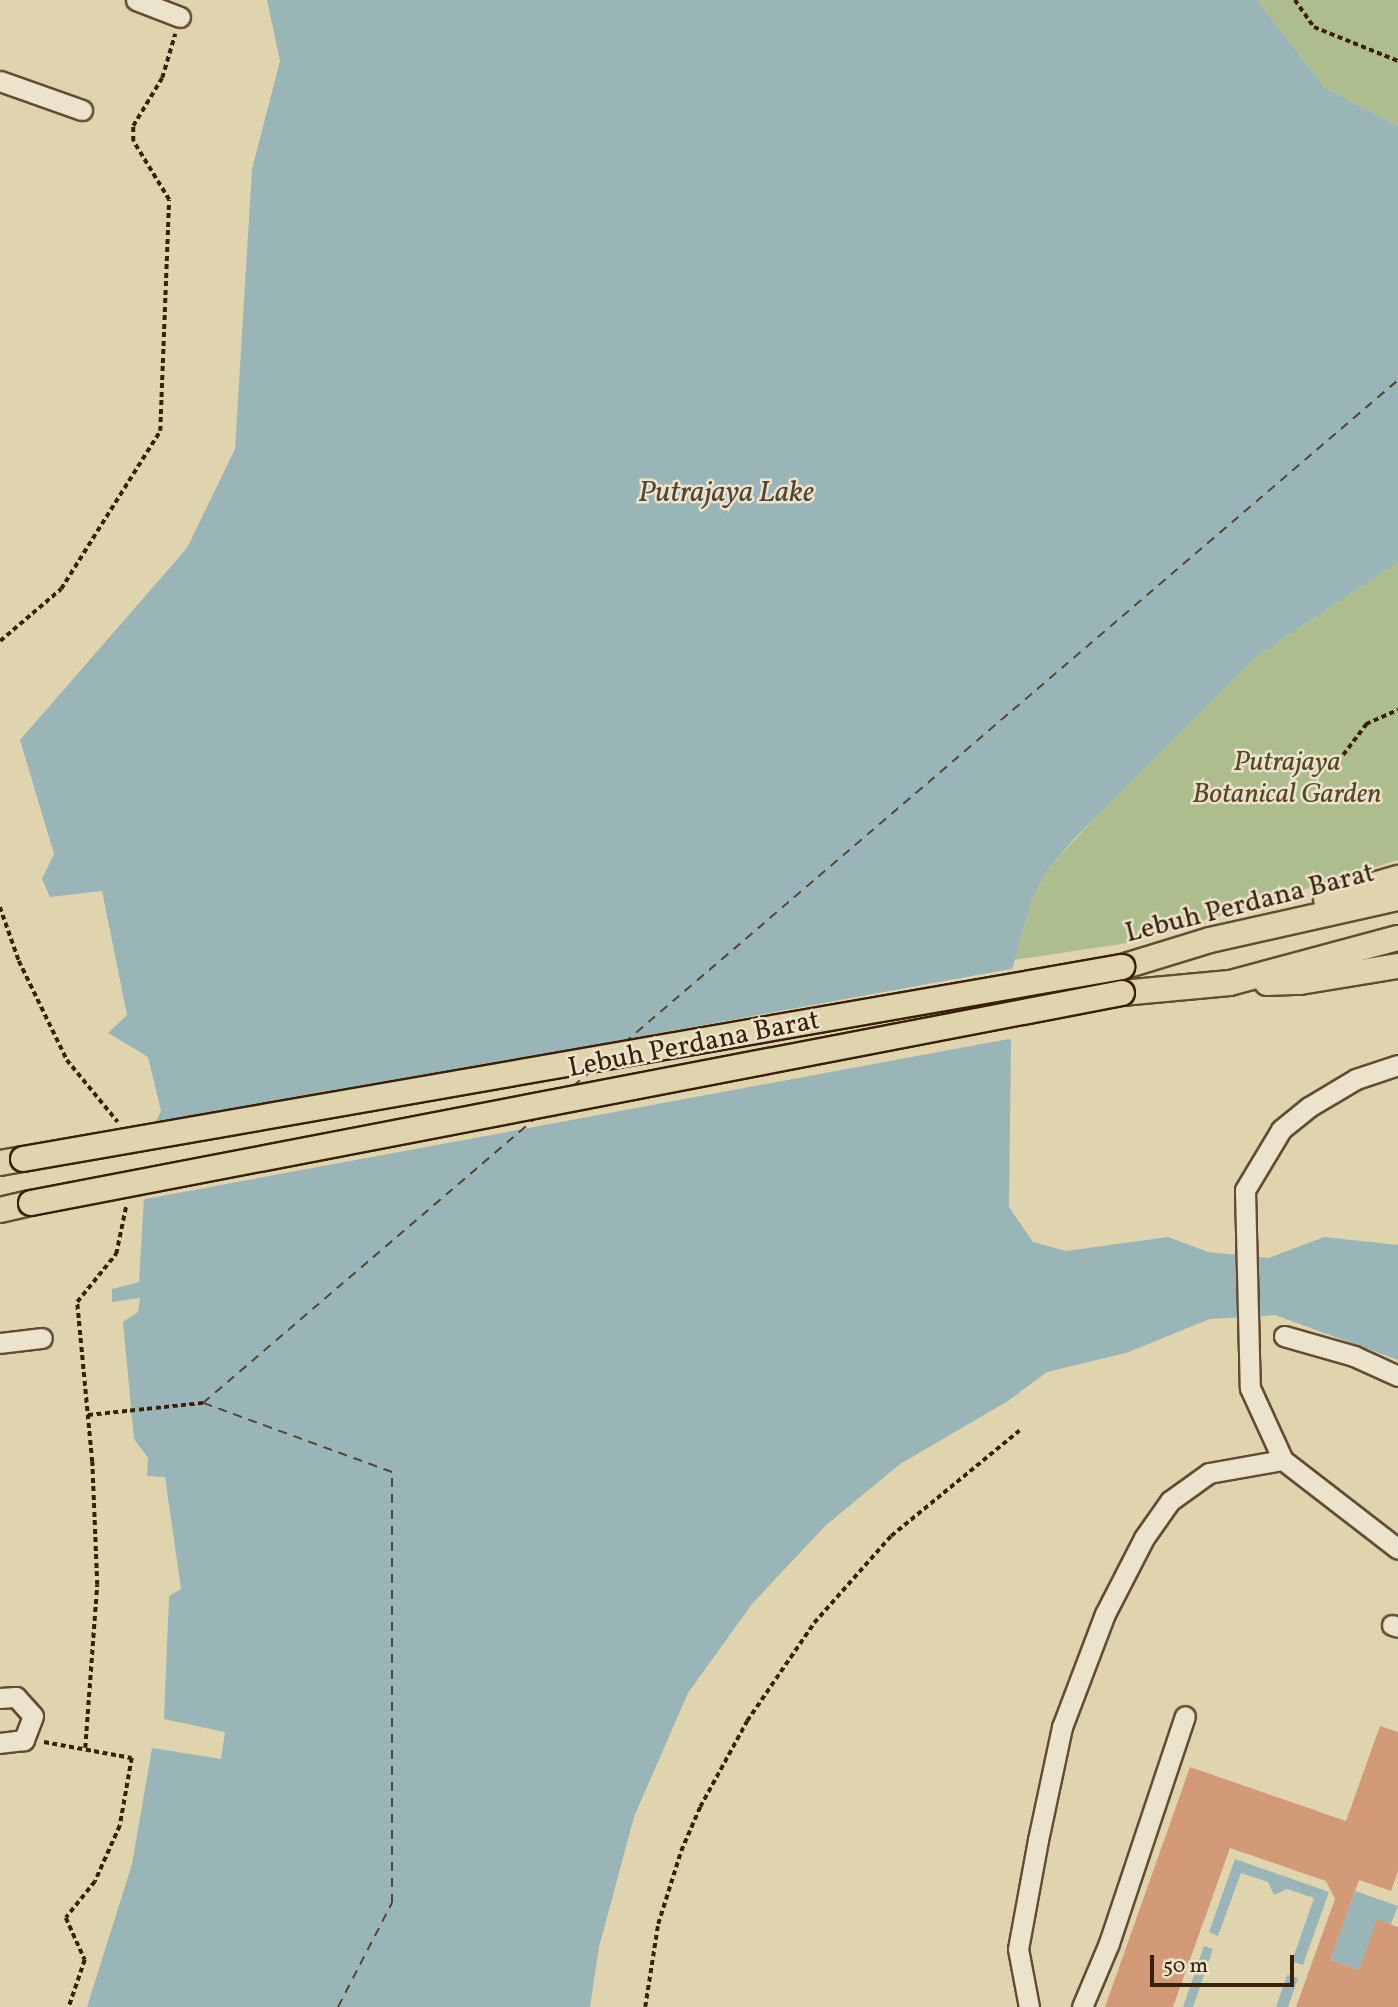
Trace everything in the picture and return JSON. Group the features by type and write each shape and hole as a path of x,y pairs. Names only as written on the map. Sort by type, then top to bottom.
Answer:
{"main road":[{"path":"1210,940 1398,878"},
{"name":"Lebuh Perdana Barat","path":"12,1161 1122,967 1210,940 1398,898"},
{"name":"Lebuh Perdana Barat","path":"0,1210 1122,993 1230,983 1398,938"},
{"path":"1230,983 1300,982 1342,973 1398,966"}],"lane":[{"path":"135,0 180,17"},
{"path":"0,81 82,110"},
{"path":"1398,1065 1356,1079 1309,1107 1281,1130 1245,1190 1250,1388 1283,1460 1398,1549"},
{"path":"1284,1336 1354,1356 1398,1376"},
{"path":"0,1343 41,1338"},
{"path":"1029,2007 1018,1949 1038,1840 1062,1727 1105,1614 1144,1538 1170,1501 1209,1474 1283,1460"},
{"path":"0,1698 16,1697 30,1707 33,1725 24,1740 0,1743"},
{"path":"1082,2007 1109,1943 1185,1716"}],"path":[{"path":"1295,0 1314,27 1398,61"},
{"path":"0,641 61,589 160,430 169,200 134,141 132,126 162,78 180,17"},
{"path":"1343,755 1366,724 1398,710"},
{"path":"0,906 43,1016 68,1060 118,1122 120,1135"},
{"path":"85,1748 97,1585 88,1415 77,1302 116,1254 127,1215 126,1202"},
{"path":"88,1415 203,1403"},
{"path":"645,2007 658,1924 681,1852 723,1760 767,1690 814,1623 891,1536 1019,1431"},
{"path":"24,1740 85,1748 132,1758 120,1826 95,1882 66,1918 85,1959 69,2007"}],"green space":[{"path":"1257,0 1398,0 1398,126 1325,88"},
{"name":"Putrajaya Botanical Garden","path":"1398,562 1398,860 1134,942 1015,960 1032,899 1048,869 1130,780 1257,656"}],"water":[{"name":"Putrajaya Lake","path":"267,0 1257,0 1325,88 1398,126 1398,562 1257,656 1076,837 1048,869 1032,899 1005,995 1011,1043 1009,1207 1033,1242 1066,1251 1168,1237 1208,1252 1269,1258 1324,1237 1398,1245 1398,1360 1275,1315 1210,1319 1126,1353 1047,1372 1008,1401 900,1464 825,1526 752,1604 688,1693 634,1817 599,1947 590,2007 87,2007 132,1864 152,1748 221,1759 225,1732 164,1719 169,1596 181,1589 165,1477 147,1476 148,1458 134,1439 123,1322 138,1312 140,1298 112,1302 112,1289 139,1282 144,1197 139,1159 161,1111 148,1057 108,1033 127,1015 102,891 50,897 42,879 54,854 20,740 187,548 235,449 252,169 280,61"},
{"path":"1235,1859 1329,1892 1303,1965 1292,1961 1314,1898 1287,1889 1274,1895 1268,1882 1241,1873 1218,1936 1209,1932"},
{"path":"1355,1891 1398,1906 1391,1924 1377,1920 1359,1970 1330,1960"},
{"path":"1204,1946 1213,1949 1193,2007 1183,2007"},
{"path":"1287,1975 1298,1978 1288,2007 1276,2007"}],"pier":[{"path":"1016,968 1009,996 1014,1038 140,1200 135,1159 150,1126"}],"building":[{"path":"1380,1726 1398,1732 1398,1871 1391,1891 1359,1880 1330,1960 1359,1970 1377,1919 1398,1927 1398,2007 1296,2007 1335,1899 1326,1881 1230,1848 1173,2007 1105,2007 1190,1767 1346,1821"}],"ferry route":[{"path":"624,1043 1398,380"},
{"path":"573,1086 590,1072"},
{"path":"338,2007 392,1903 392,1472 203,1403 537,1117"}]}
